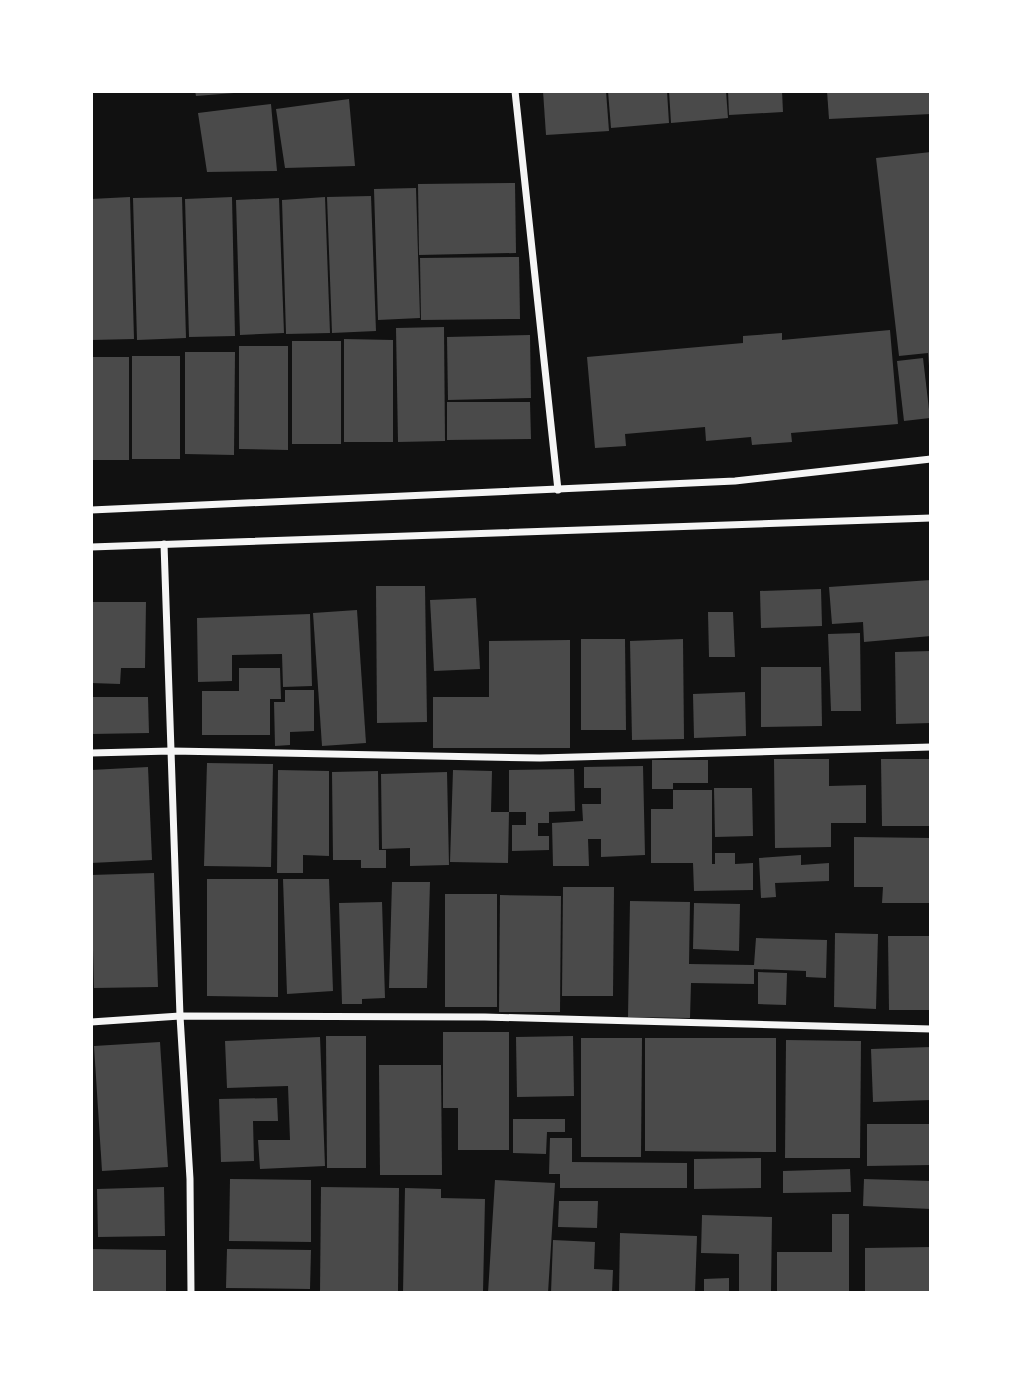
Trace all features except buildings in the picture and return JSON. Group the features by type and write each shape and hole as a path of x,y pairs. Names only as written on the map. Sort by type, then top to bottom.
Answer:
{"street":[{"path":"515,91 558,490"},
{"path":"91,510 734,481 931,459"},
{"path":"91,547 931,518"},
{"path":"163,544 180,1016 190,1179 191,1293"},
{"path":"91,753 171,751 540,758 931,747"},
{"path":"91,1022 180,1016 485,1017 931,1029"}]}
